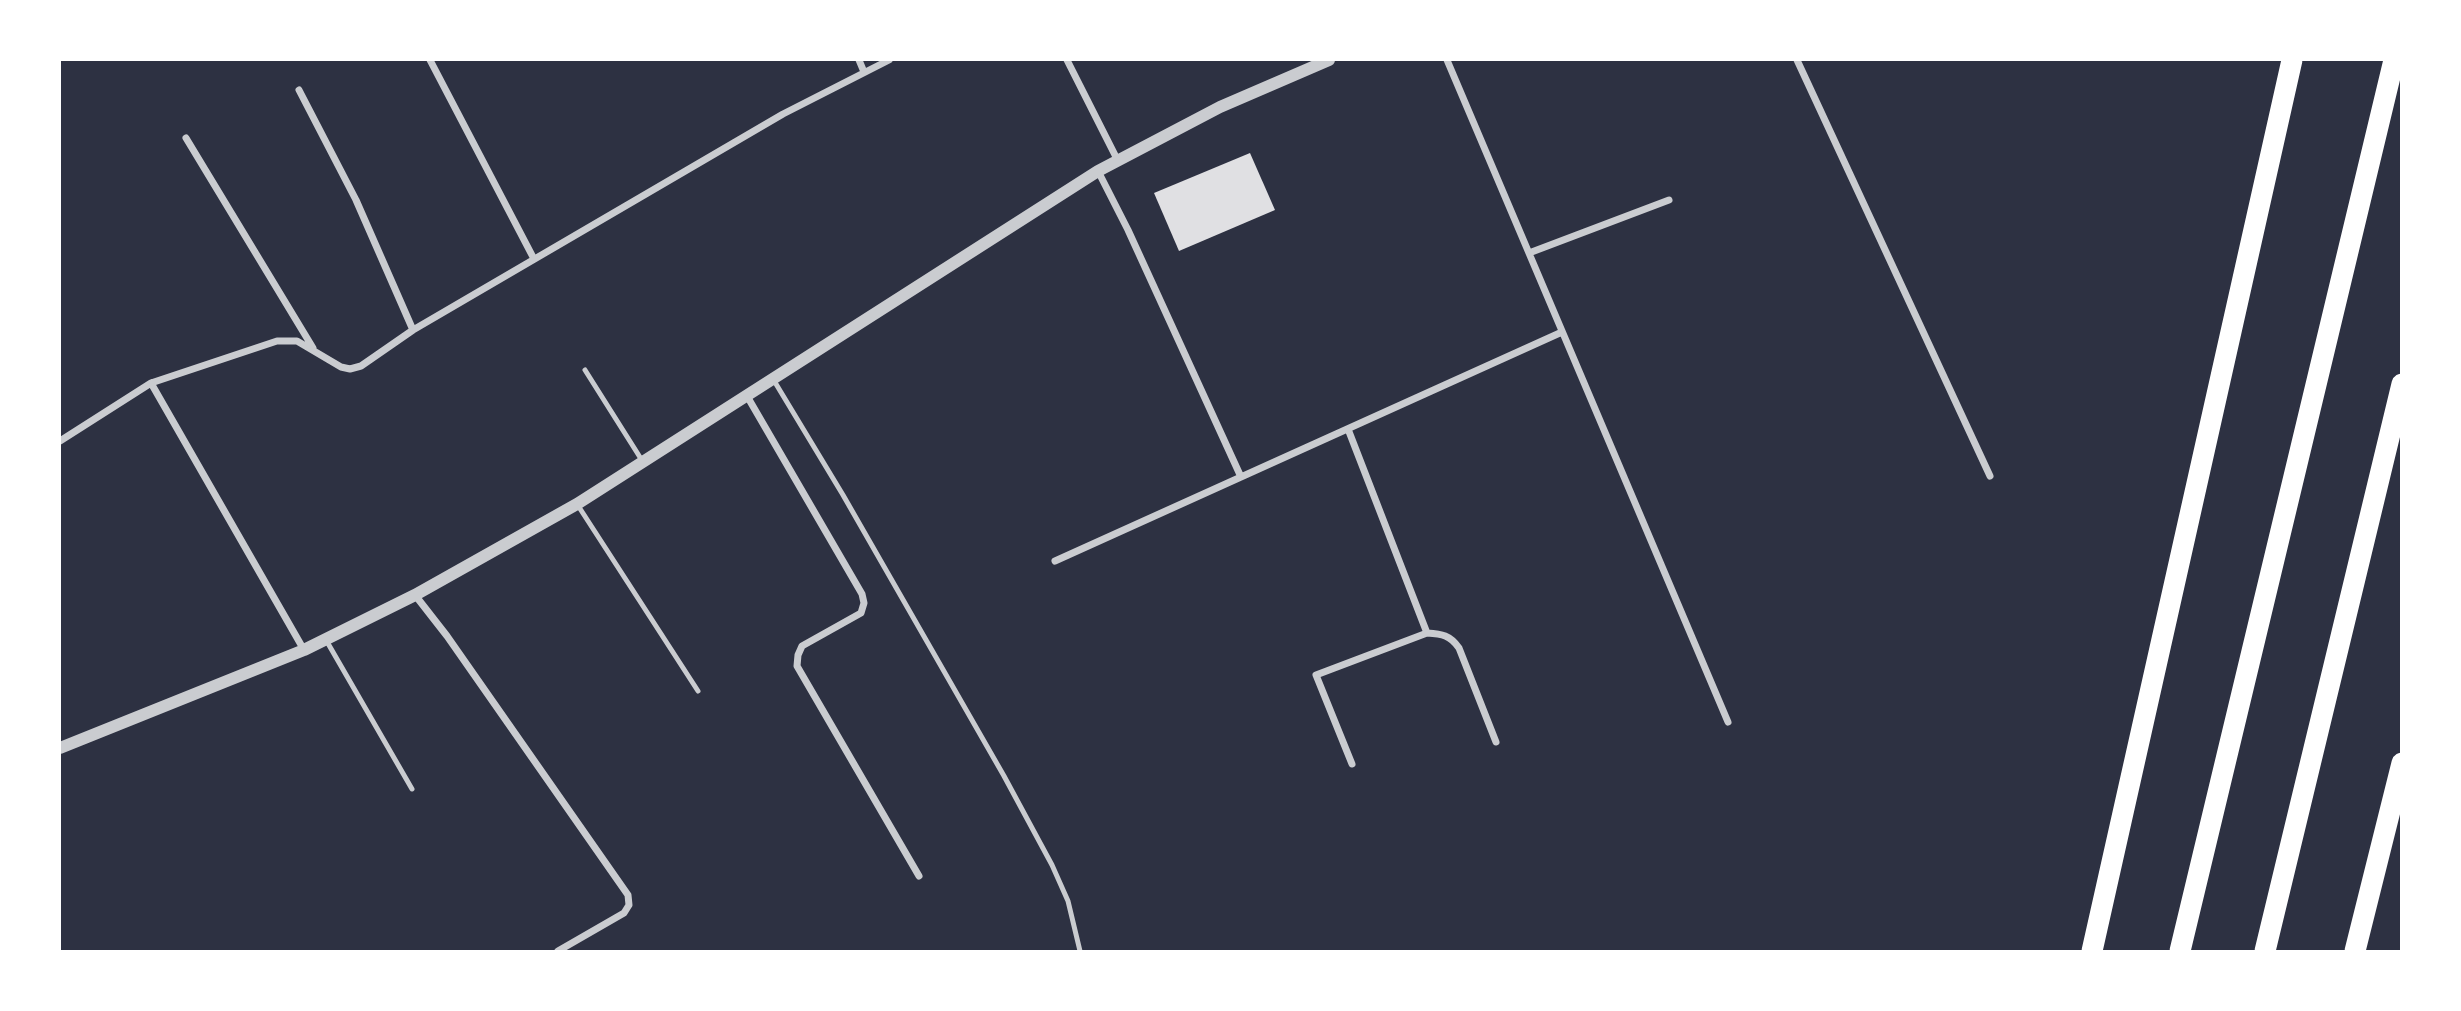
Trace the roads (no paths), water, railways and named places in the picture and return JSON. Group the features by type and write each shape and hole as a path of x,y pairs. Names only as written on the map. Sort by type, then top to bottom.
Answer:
{"highway":[{"path":"2092,951 2292,60"},
{"path":"2180,951 2394,60"},
{"path":"2266,951 2402,384"},
{"path":"2355,951 2402,763"}],"street":[{"path":"430,60 534,259"},
{"path":"859,60 864,72"},
{"path":"60,441 151,383 277,341 297,341 341,368 361,366 413,330 783,114 889,60"},
{"path":"1066,60 1118,161"},
{"path":"60,748 304,650 415,595 577,504 1098,172 1220,107 1329,60"},
{"path":"1447,60 1728,722"},
{"path":"1797,60 1990,475"},
{"path":"299,90 356,200 413,330"},
{"path":"186,138 315,352"},
{"path":"1098,172 1128,229 1241,477"},
{"path":"1529,253 1669,201"},
{"path":"1055,561 1562,332"},
{"path":"151,383 304,650"},
{"path":"747,396 862,594 864,604 861,613 802,646 797,666 919,876"},
{"path":"1348,429 1427,633"},
{"path":"415,595 447,636 628,895 629,905 624,913 558,951"},
{"path":"1352,764 1316,675 1427,633 1444,634 1459,648 1496,742"}],"lane":[{"path":"585,370 643,462"},
{"path":"773,379 850,507 1052,865 1068,901 1080,951"},
{"path":"577,504 698,691"},
{"path":"326,639 412,789"}]}
